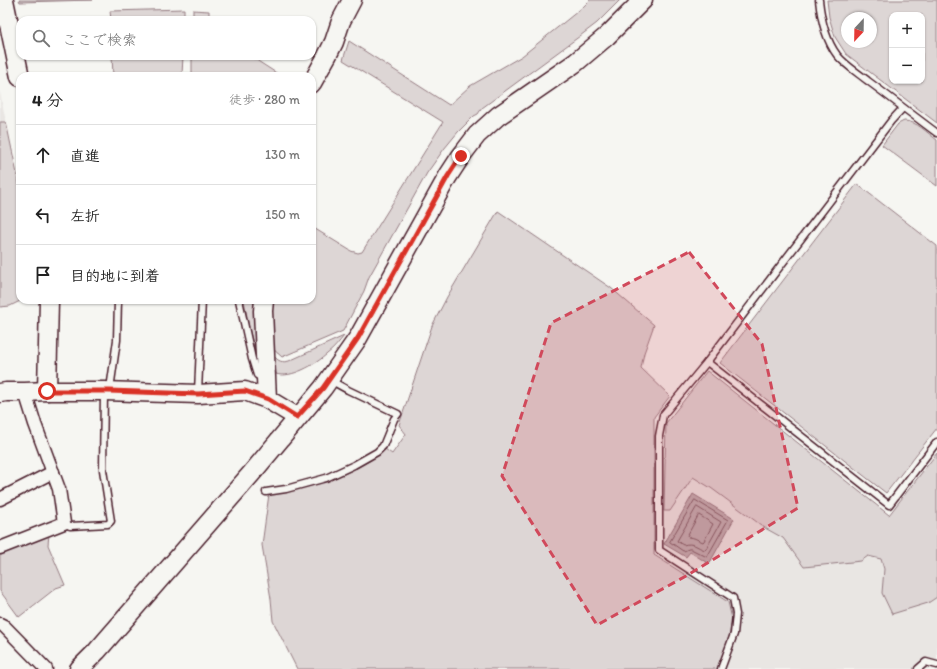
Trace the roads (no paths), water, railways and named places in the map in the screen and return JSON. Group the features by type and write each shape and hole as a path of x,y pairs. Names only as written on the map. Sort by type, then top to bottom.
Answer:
{"street":[{"path":"4,0 16,58"},
{"path":"316,76 334,42 352,0"},
{"path":"79,669 97,651 205,527 329,380 358,338 448,176 461,156 477,136 498,116 575,63 591,50 643,0"},
{"path":"16,60 19,72"},
{"path":"47,391 49,304"},
{"path":"264,304 267,390"},
{"path":"0,393 107,391 198,394 267,390 297,417"},
{"path":"0,548 64,523 59,489 25,392"},
{"path":"0,499 53,472"},
{"path":"0,624 4,626 46,669"}],"lane":[{"path":"818,0 826,36 837,55 851,68 937,133"},
{"path":"721,669 734,634 736,614 733,598 659,550 659,436 663,415 707,362 891,121 903,108"},
{"path":"64,523 70,526 108,524 111,521 103,470 103,423 107,391 117,340 118,304"},
{"path":"198,394 202,304"},
{"path":"240,304 252,360 257,375 267,390"},
{"path":"707,362 889,505 937,442"},
{"path":"266,492 286,489 326,478 378,452 383,446 394,418 398,414 329,380"},
{"path":"918,669 926,662 937,665"}],"water":[{"path":"693,494 734,519 709,564 690,552 686,557 664,544"}]}
